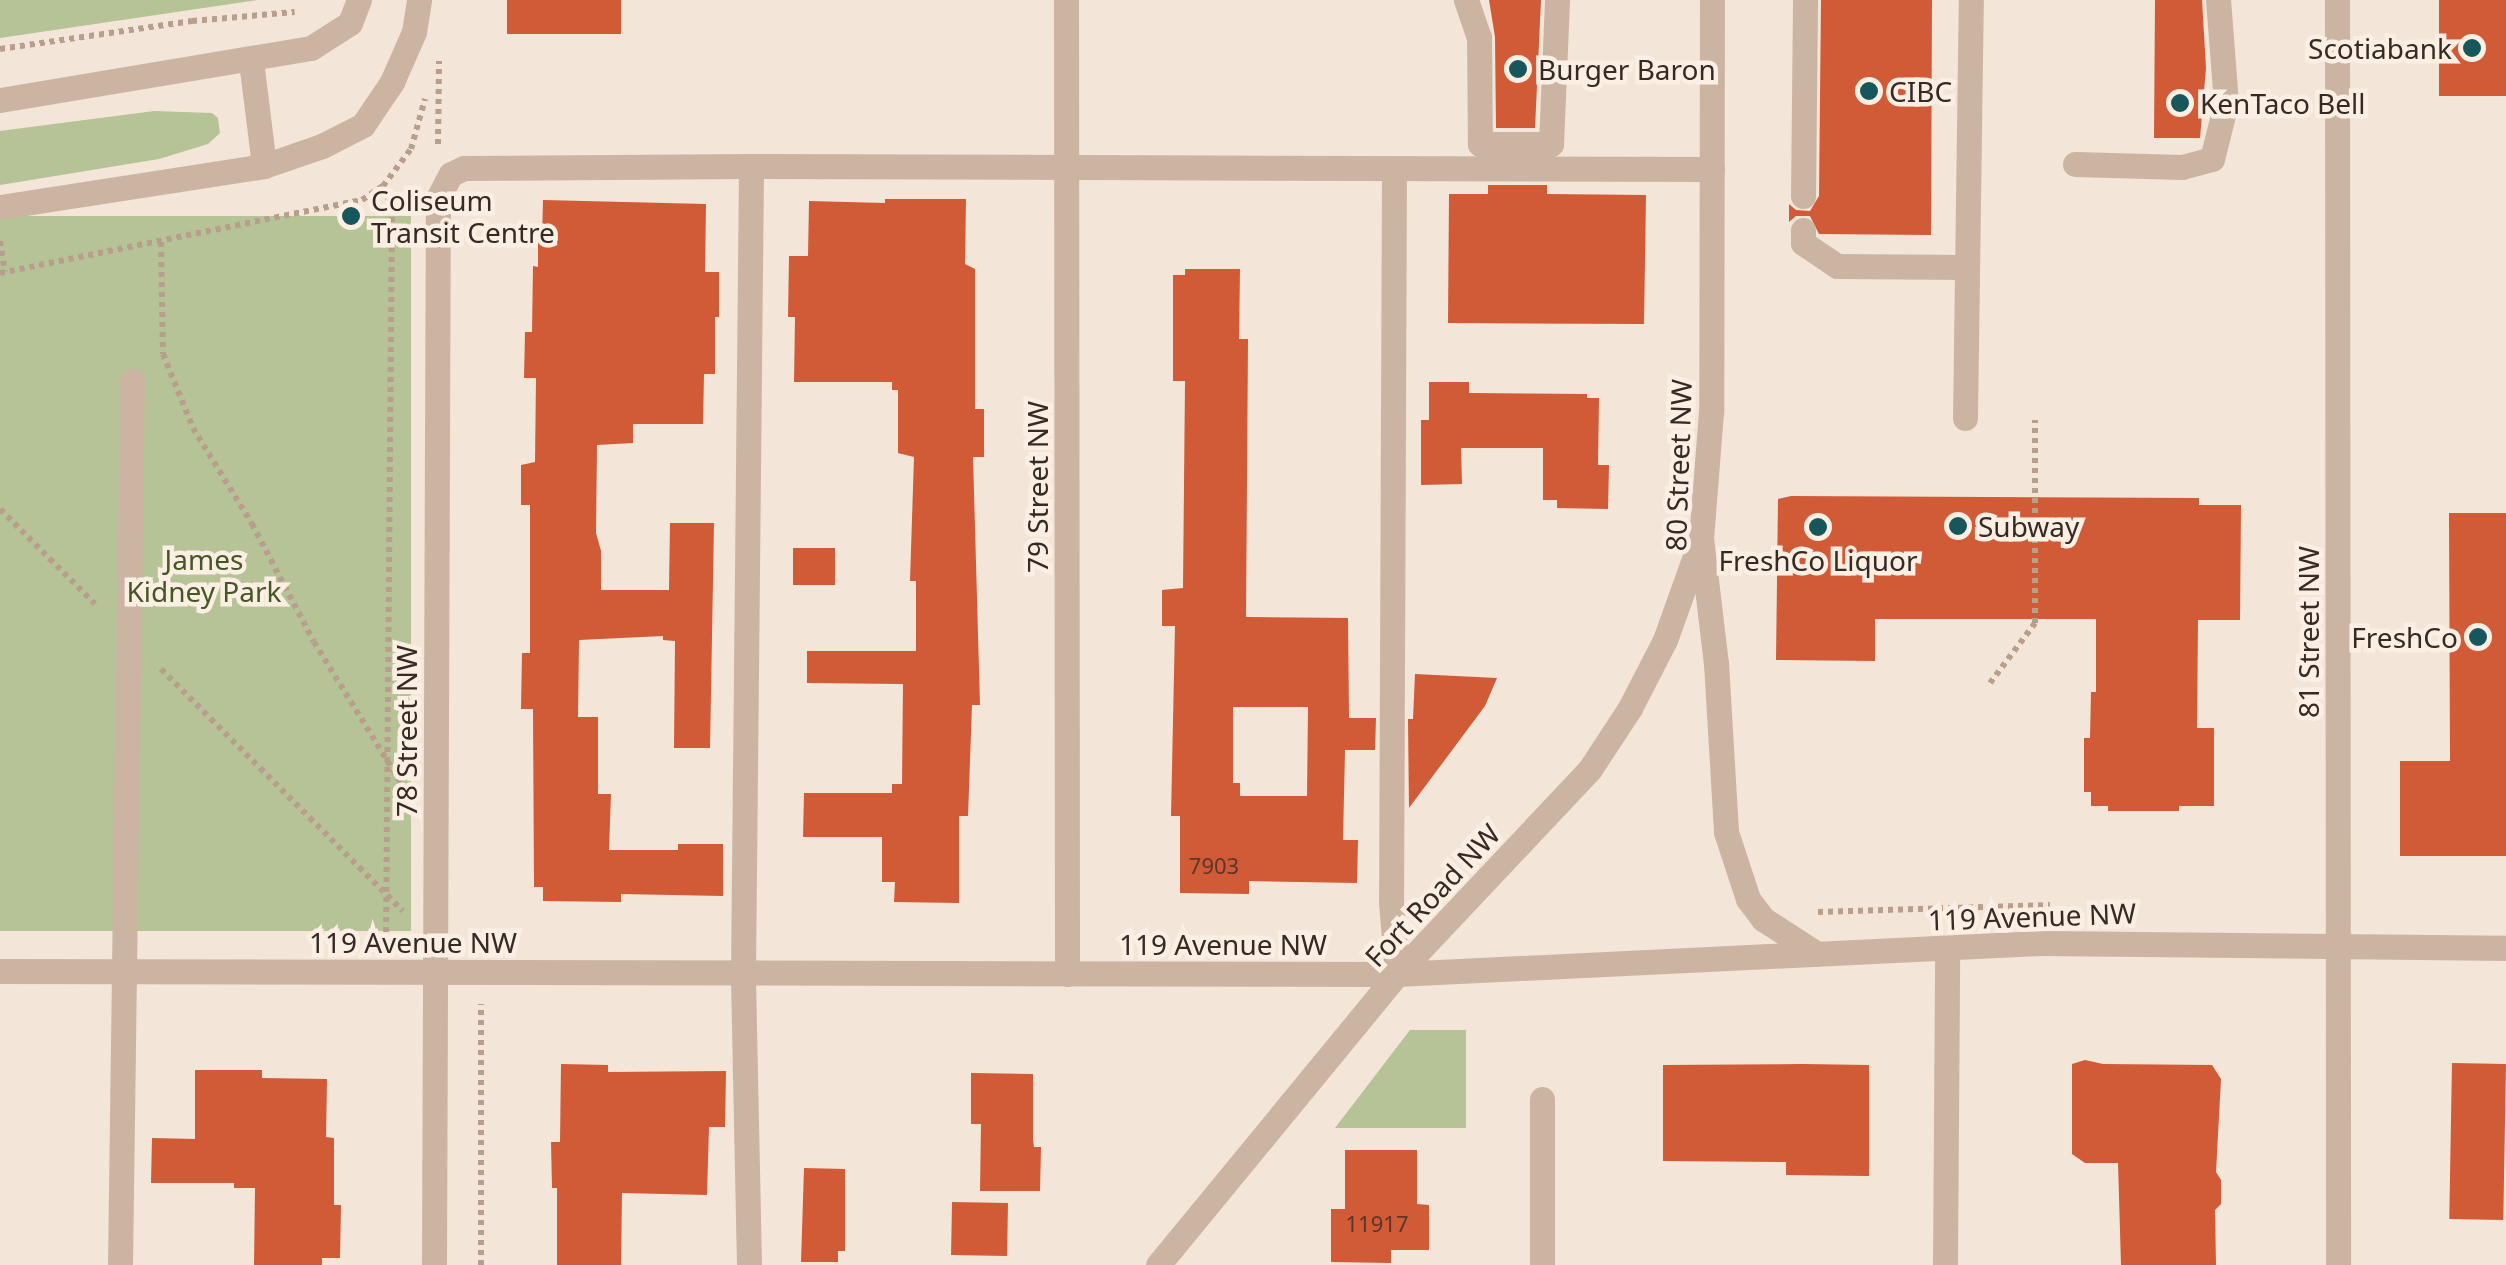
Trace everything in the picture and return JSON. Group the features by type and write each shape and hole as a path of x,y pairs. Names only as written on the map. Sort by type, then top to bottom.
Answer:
{"street":[{"path":"0,100 311,48 350,23 358,0"},
{"path":"0,207 264,166 322,146 363,125 392,82 414,32 419,0"},
{"name":"79 Street NW","path":"1066,0 1067,974"},
{"path":"1466,0 1479,37 1480,144 1551,144 1557,0"},
{"name":"80 Street NW","path":"1712,0 1711,412 1701,538 1716,664 1724,814 1734,865 1748,899 1764,919 1817,954"},
{"path":"1803,196 1805,0"},
{"path":"1965,418 1971,0"},
{"path":"2076,164 2182,167 2212,158 2226,104 2218,0"},
{"name":"81 Street NW","path":"2338,0 2338,1265"},
{"path":"251,60 264,166"},
{"path":"749,1265 743,973 751,166"},
{"path":"438,198 451,174 464,168 1712,168"},
{"path":"1394,170 1390,902 1397,974"},
{"name":"78 Street NW","path":"434,1265 438,198"},
{"path":"1803,230 1803,243 1837,266 1967,267"},
{"path":"120,1265 132,381"},
{"name":"Fort Road NW","path":"1158,1265 1397,974 1590,768 1630,708 1665,640 1701,538"},
{"name":"119 Avenue NW","path":"0,971 1397,974 2040,943 2506,948"},
{"path":"1945,1265 1947,948"},
{"path":"1542,1099 1542,1265"}],"path":[{"path":"0,49 192,20 302,12"},
{"path":"438,198 440,53"},
{"path":"383,186 392,207 386,944"},
{"path":"0,241 5,272"},
{"path":"161,242 160,335 173,381 193,428 252,524 314,642 406,791"},
{"path":"1990,683 2036,623 2036,420"},
{"path":"0,509 436,944"},
{"path":"480,1265 482,972"}],"green space":[{"path":"0,0 257,0 0,38"},
{"path":"154,111 212,113 218,118 220,133 208,144 159,159 0,185 0,131"},
{"name":"James Kidney Park","path":"0,216 411,216 411,931 0,931"},
{"path":"1410,1030 1466,1030 1466,1128 1335,1128"}],"building":[{"path":"507,0 621,0 621,34 507,34"},
{"name":"Burger Baron","path":"1489,0 1541,0 1535,128 1496,128 1495,37"},
{"path":"1821,0 1932,0 1931,235 1819,234 1810,216 1796,216 1789,222 1789,204 1796,210 1810,211 1819,196"},
{"name":"KenTaco Bell","path":"2155,0 2202,0 2206,68 2200,138 2154,138"},
{"name":"Scotiabank","path":"2439,0 2506,0 2506,96 2439,96"},
{"path":"1488,185 1547,185 1547,194 1646,195 1644,324 1448,323 1449,194 1488,194"},
{"path":"885,199 966,199 965,264 975,269 975,409 984,409 984,457 973,457 980,705 972,705 968,816 959,816 959,903 894,902 895,882 882,882 882,837 803,837 804,793 892,793 892,784 902,784 903,684 807,683 807,651 916,651 916,581 910,581 914,457 898,453 898,390 892,390 892,382 794,382 795,317 788,317 789,256 808,256 809,201 885,203"},
{"path":"543,200 706,204 705,272 719,272 719,317 715,317 715,374 704,374 703,424 633,424 633,443 597,445 596,533 601,551 601,590 669,590 670,523 714,523 710,748 674,748 675,641 663,640 663,636 579,640 578,717 598,717 598,794 611,794 609,850 678,850 678,844 723,844 723,896 621,894 621,902 543,901 543,887 534,887 533,709 521,709 522,653 530,653 530,505 521,505 521,465 535,462 536,378 524,378 525,332 532,332 533,266 538,267"},
{"path":"1185,269 1240,269 1239,339 1248,339 1246,617 1348,618 1349,718 1376,718 1375,750 1345,750 1343,840 1358,840 1357,883 1249,881 1249,894 1180,893 1180,816 1171,816 1175,626 1162,626 1162,590 1183,588 1185,381 1173,381 1173,275 1185,275","holes":["1233,707 1308,707 1307,796 1240,796 1240,783 1233,783"]},
{"path":"1429,382 1469,382 1469,393 1587,394 1587,398 1599,398 1598,465 1609,465 1608,509 1557,508 1557,500 1543,500 1543,448 1461,448 1462,484 1421,485 1421,420 1429,420"},
{"path":"2199,498 2199,505 2241,505 2240,620 2198,620 2197,728 2214,728 2214,806 2179,806 2179,811 2108,811 2108,806 2091,806 2091,792 2084,792 2084,738 2090,738 2091,692 2096,692 2096,619 1875,619 1875,661 1776,660 1778,499"},
{"name":"FreshCo","path":"2449,513 2506,513 2506,856 2400,856 2400,761 2450,761"},
{"path":"793,548 835,548 835,585 793,585"},
{"path":"1415,674 1497,678 1485,706 1409,808 1408,719 1413,719"},
{"path":"2085,1060 2103,1064 2212,1065 2221,1079 2216,1172 2221,1180 2221,1204 2215,1210 2216,1265 2121,1265 2118,1163 2085,1163 2072,1154 2072,1064"},
{"path":"2452,1063 2506,1064 2503,1220 2449,1219"},
{"path":"561,1064 608,1065 608,1072 726,1071 725,1127 709,1127 707,1195 622,1193 621,1265 557,1265 557,1188 552,1188 551,1142 560,1142"},
{"path":"1663,1065 1869,1065 1869,1176 1786,1175 1786,1162 1663,1161"},
{"path":"195,1070 262,1070 262,1078 327,1079 326,1137 334,1138 334,1205 341,1205 340,1258 322,1258 322,1265 254,1265 255,1188 234,1188 234,1183 151,1183 152,1138 195,1139"},
{"path":"971,1073 1033,1074 1033,1140 1034,1147 1041,1147 1040,1191 980,1191 981,1124 971,1124"},
{"path":"1345,1150 1417,1150 1417,1204 1429,1205 1429,1250 1391,1250 1391,1263 1331,1262 1331,1209 1345,1209"},
{"path":"804,1168 845,1169 845,1251 838,1251 838,1262 801,1262"},
{"path":"952,1202 1008,1203 1007,1256 951,1255"}],"place":[{"name":"Scotiabank","path":"2472,48"},
{"name":"Burger Baron","path":"1518,69"},
{"name":"CIBC","path":"1869,91"},
{"name":"KenTaco Bell","path":"2180,103"},
{"name":"Coliseum Transit Centre","path":"351,216"},
{"name":"Subway","path":"1958,526"},
{"name":"FreshCo Liquor","path":"1818,527"},
{"name":"FreshCo","path":"2478,637"}]}
